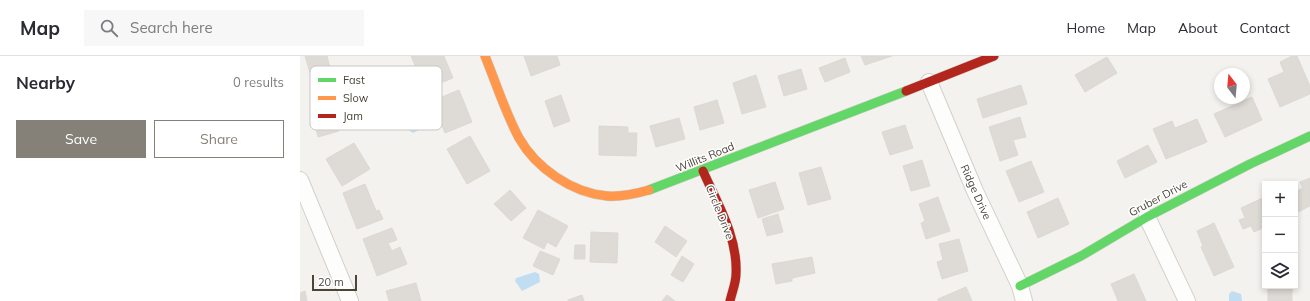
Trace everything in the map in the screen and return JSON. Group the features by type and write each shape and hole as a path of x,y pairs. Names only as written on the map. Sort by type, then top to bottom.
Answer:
{"street":[{"name":"Willits Road","path":"485,56 519,138 536,161 550,174 569,184 582,190 606,196 625,196 659,188 994,56"},
{"name":"Ridge Drive","path":"929,82 975,191 1022,294"},
{"name":"Gruber Drive","path":"1022,294 1081,256 1147,217 1250,164 1310,136"},
{"name":"Circle Drive","path":"703,171 729,233 734,252 736,274 730,301"},
{"path":"300,180 350,301"},
{"path":"1147,217 1187,301"}],"water":[{"path":"408,130 419,130 413,133"},
{"path":"535,272 539,274 540,282 522,291 515,281 516,278"},
{"path":"1232,291 1241,294 1242,301 1229,301 1229,294"}],"building":[{"path":"305,56 327,56 330,66 310,66 310,73"},
{"path":"411,56 444,56 453,78 442,82 442,66 415,66"},
{"path":"524,56 557,56 560,65 531,76"},
{"path":"861,56 892,56 865,65"},
{"path":"1292,56 1297,56 1310,86 1310,94 1280,107 1268,79 1284,72 1280,62"},
{"path":"1107,57 1117,73 1085,92 1075,75"},
{"path":"845,58 850,72 825,82 819,68"},
{"path":"801,69 807,89 784,96 778,76"},
{"path":"756,75 766,107 742,114 733,83"},
{"path":"1021,85 1027,104 983,118 977,99"},
{"path":"459,90 472,122 445,133 442,126 442,97"},
{"path":"561,95 570,121 554,127 545,101"},
{"path":"1252,97 1262,120 1225,137 1214,114 1236,104 1250,104 1250,98"},
{"path":"717,100 724,123 700,130 694,107"},
{"path":"1020,117 1026,137 1013,140 1018,155 1000,161 989,127"},
{"path":"679,118 685,139 656,147 650,126"},
{"path":"1197,119 1207,142 1166,159 1153,129 1172,121 1175,128"},
{"path":"905,125 913,148 890,155 882,132"},
{"path":"599,126 628,127 628,133 637,133 636,156 599,155"},
{"path":"316,130 339,130 339,131 318,137"},
{"path":"470,136 490,171 467,184 447,149"},
{"path":"354,143 370,169 342,186 326,159"},
{"path":"1148,145 1157,162 1125,178 1117,161"},
{"path":"922,160 930,186 911,191 903,166"},
{"path":"1031,161 1044,192 1019,202 1006,171"},
{"path":"821,167 831,199 808,205 799,173"},
{"path":"1310,178 1310,206 1298,212 1298,190 1303,188 1300,182"},
{"path":"775,182 784,209 758,218 749,190"},
{"path":"365,184 376,211 379,210 383,219 357,229 343,193"},
{"path":"510,190 526,208 511,221 494,204"},
{"path":"938,197 950,231 926,239 921,223 925,221 919,204"},
{"path":"1058,198 1069,224 1038,238 1027,212"},
{"path":"1262,198 1262,228 1254,232 1251,226 1243,229 1239,220 1245,218 1241,208"},
{"path":"538,210 568,226 556,247 547,242 544,249 523,238"},
{"path":"778,214 783,232 767,236 762,219"},
{"path":"1214,223 1234,267 1214,276 1201,247 1203,246 1197,231"},
{"path":"665,226 687,241 676,257 655,242"},
{"path":"392,228 397,240 388,243 392,251 400,247 407,264 377,276 363,239"},
{"path":"591,232 618,233 617,263 590,262"},
{"path":"959,239 968,271 942,279 937,262 943,260 939,244"},
{"path":"575,245 585,245 585,259 574,259"},
{"path":"540,251 560,259 553,275 533,266"},
{"path":"682,256 694,264 683,282 671,275"},
{"path":"812,257 815,273 792,278 792,281 776,284 772,264"},
{"path":"1134,274 1146,301 1118,301 1111,284"},
{"path":"416,283 421,301 389,301 386,291"},
{"path":"966,287 972,301 938,301 938,299"},
{"path":"1268,289 1292,289 1292,301 1268,301"},
{"path":"305,291 307,301 300,301 300,293"},
{"path":"582,295 584,301 568,301 568,300"},
{"path":"667,295 675,301 662,301"}],"traffic: fast":[{"path":"649,190 906,91"},
{"path":"1020,286 1081,256 1147,217 1250,164 1310,136"}],"traffic: slow":[{"path":"485,56 505,108 519,138 526,149 545,169 568,184 594,194 618,196 649,190"}],"traffic: jam":[{"path":"906,91 994,56"},
{"path":"703,171 726,221 734,247 736,277 730,301"}]}
